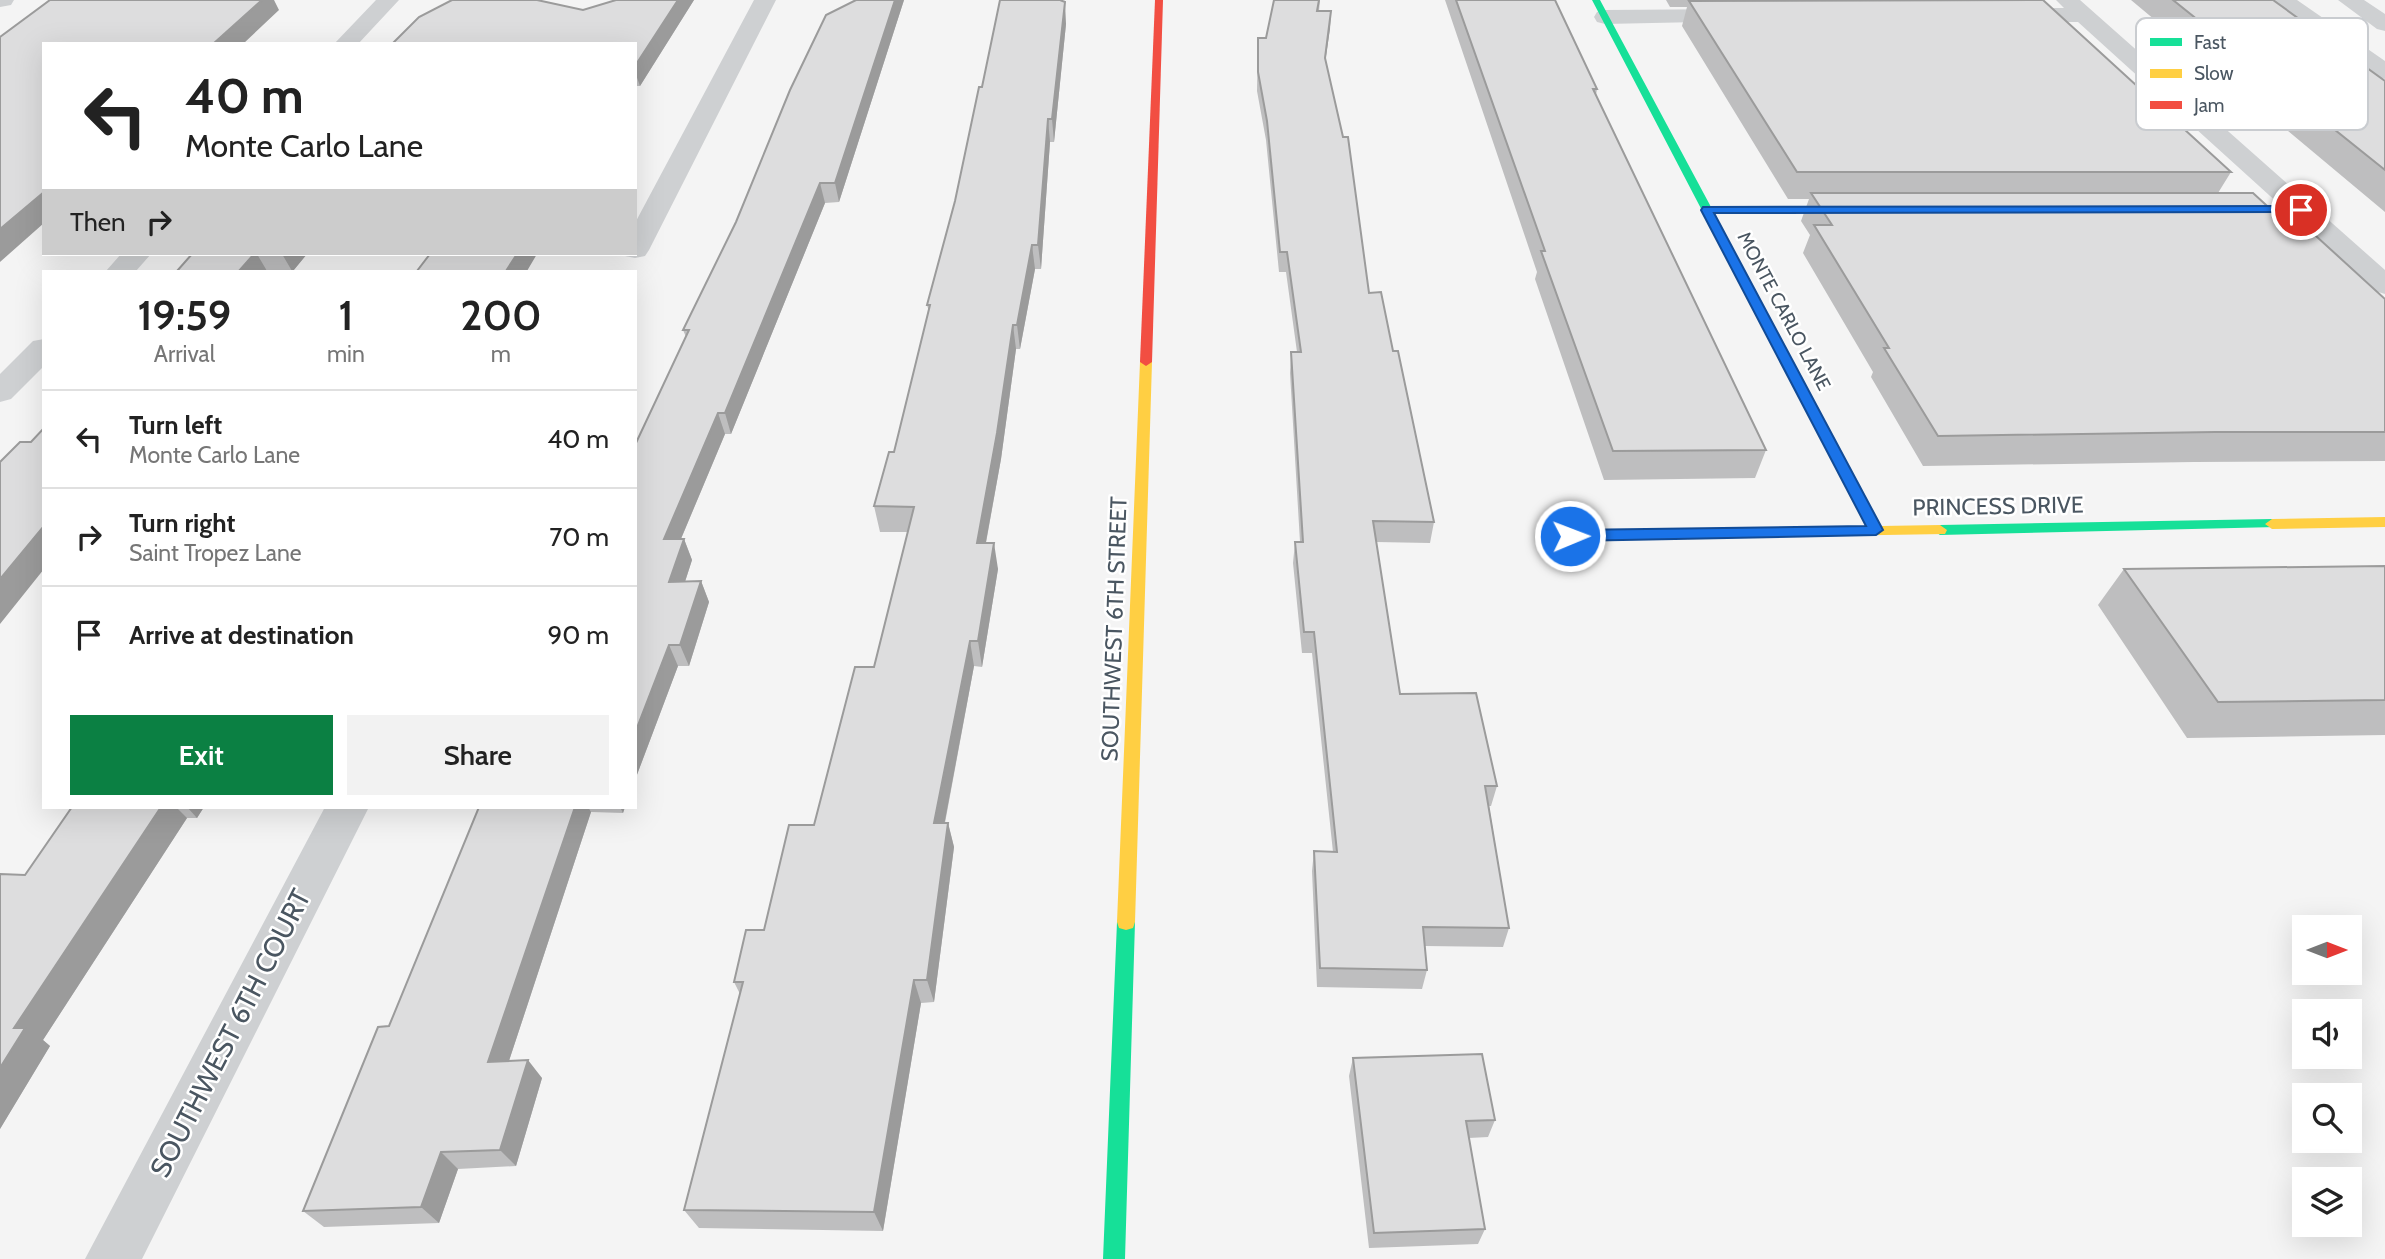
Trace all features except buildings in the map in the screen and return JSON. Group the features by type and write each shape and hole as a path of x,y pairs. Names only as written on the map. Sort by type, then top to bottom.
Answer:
{"street":[{"path":"347,42 388,0"},
{"path":"637,246 765,0"},
{"name":"SOUTHWEST 6TH STREET","path":"1114,1259 1159,0"},
{"path":"2283,0 2308,18"},
{"path":"2349,0 2385,24"},
{"path":"1601,8 1756,16"},
{"name":"MONTE CARLO LANE","path":"1601,8 1876,530"},
{"path":"1988,15 2075,8 2136,63"},
{"path":"2368,60 2385,72"},
{"path":"2211,130 2385,285"},
{"path":"1707,210 1873,210"},
{"path":"2204,210 2301,210"},
{"path":"121,270 135,256"},
{"path":"0,392 42,350"},
{"name":"PRINCESS DRIVE","path":"1570,536 2385,522"},
{"name":"SOUTHWEST 6TH COURT","path":"113,1259 346,809"}],"traffic: fast":[{"path":"1596,0 1771,331"},
{"path":"1707,210 1859,210"},
{"path":"2220,210 2301,210"},
{"path":"1940,530 2272,524"},
{"path":"1114,1259 1126,922"}],"traffic: slow":[{"path":"1771,331 1876,530"},
{"path":"1126,922 1146,362"},
{"path":"2272,524 2385,522"},
{"path":"1571,536 1940,530"}],"traffic: jam":[{"path":"1146,362 1159,0"}],"route":[{"path":"1570,536 1876,530 1707,210 2301,210"}]}
